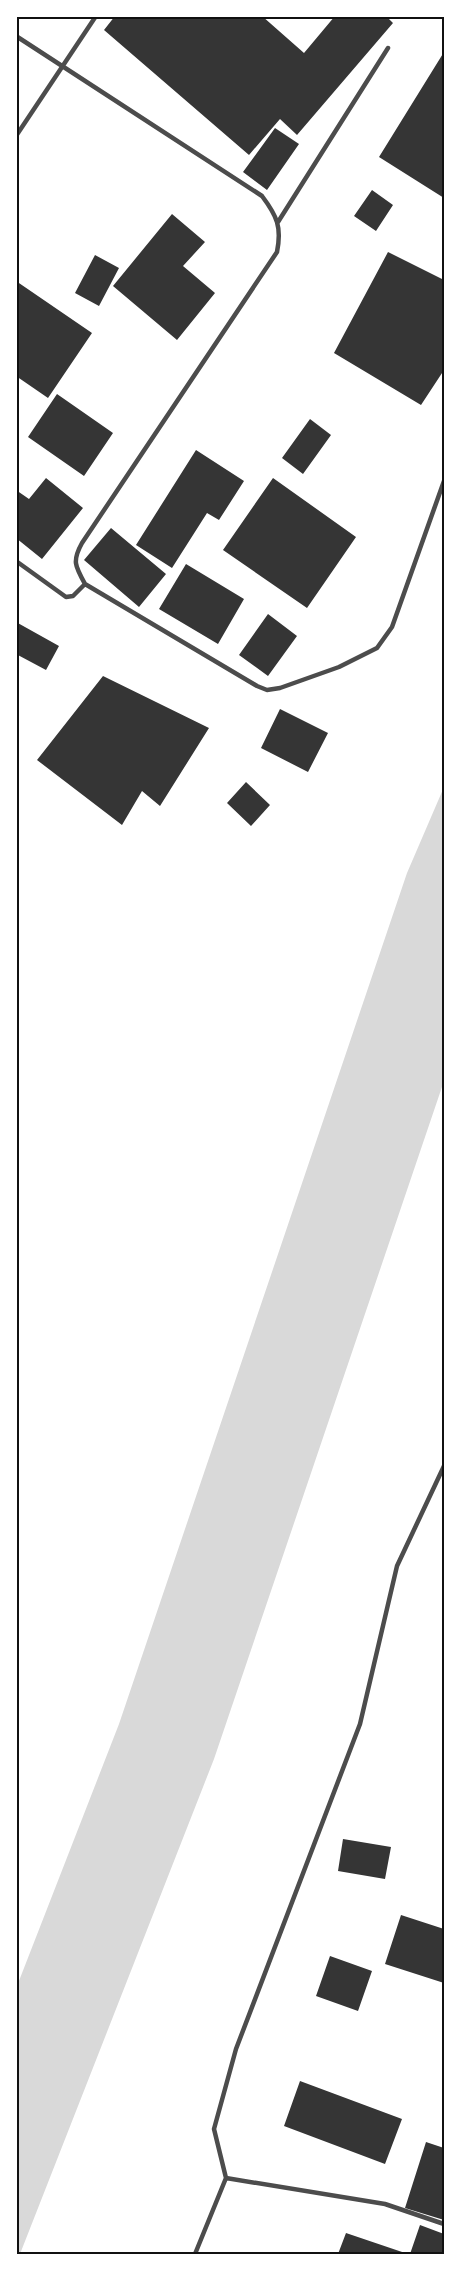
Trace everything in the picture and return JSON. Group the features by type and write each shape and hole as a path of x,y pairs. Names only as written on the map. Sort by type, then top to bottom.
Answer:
{"lane":[{"path":"16,136 65,66 96,16"},
{"path":"16,36 262,196 278,222 280,236 277,252 75,555 75,564 85,584 257,686 267,690 280,688 339,667 377,648 392,627 444,481"},
{"path":"278,222 388,48"},
{"path":"16,561 66,597 73,596 85,584"},
{"path":"195,2254 226,2178 214,2128 236,2049 360,1724 398,1566 444,1466"},
{"path":"226,2178 385,2204 444,2224"}],"shaded area":[{"path":"444,787 444,1081 214,1759 20,2254 17,2254 17,1986 119,1724 407,873"}],"building":[{"path":"115,16 262,16 304,53 335,16 386,16 393,23 297,135 280,119 249,155 104,30"},
{"path":"444,52 444,198 379,157"},
{"path":"275,128 299,144 267,190 243,172"},
{"path":"372,190 393,205 376,231 354,216"},
{"path":"172,214 205,242 183,266 215,293 177,340 113,286"},
{"path":"388,252 444,280 444,370 421,405 334,353"},
{"path":"95,255 119,268 99,306 75,293"},
{"path":"16,281 92,333 48,398 16,376"},
{"path":"57,394 113,433 84,476 28,437"},
{"path":"310,419 331,435 303,474 282,458"},
{"path":"196,450 244,481 219,520 207,513 172,568 136,545"},
{"path":"46,478 83,508 42,559 16,538 16,490 29,499"},
{"path":"273,478 356,537 307,608 223,550"},
{"path":"111,528 166,574 139,607 84,560"},
{"path":"186,564 244,599 218,644 159,609"},
{"path":"268,614 297,636 268,676 239,655"},
{"path":"16,622 59,646 46,670 16,654"},
{"path":"103,676 209,728 160,806 142,791 122,825 37,760"},
{"path":"280,709 328,733 308,772 261,748"},
{"path":"246,782 270,805 251,826 227,803"},
{"path":"343,1839 391,1847 385,1879 338,1871"},
{"path":"401,1915 444,1929 444,1983 385,1964"},
{"path":"330,1956 372,1971 358,2011 316,1996"},
{"path":"300,2081 402,2119 385,2164 284,2126"},
{"path":"426,2142 444,2148 444,2220 405,2208"},
{"path":"420,2225 444,2234 444,2254 410,2254"},
{"path":"346,2233 408,2254 338,2254"}]}
